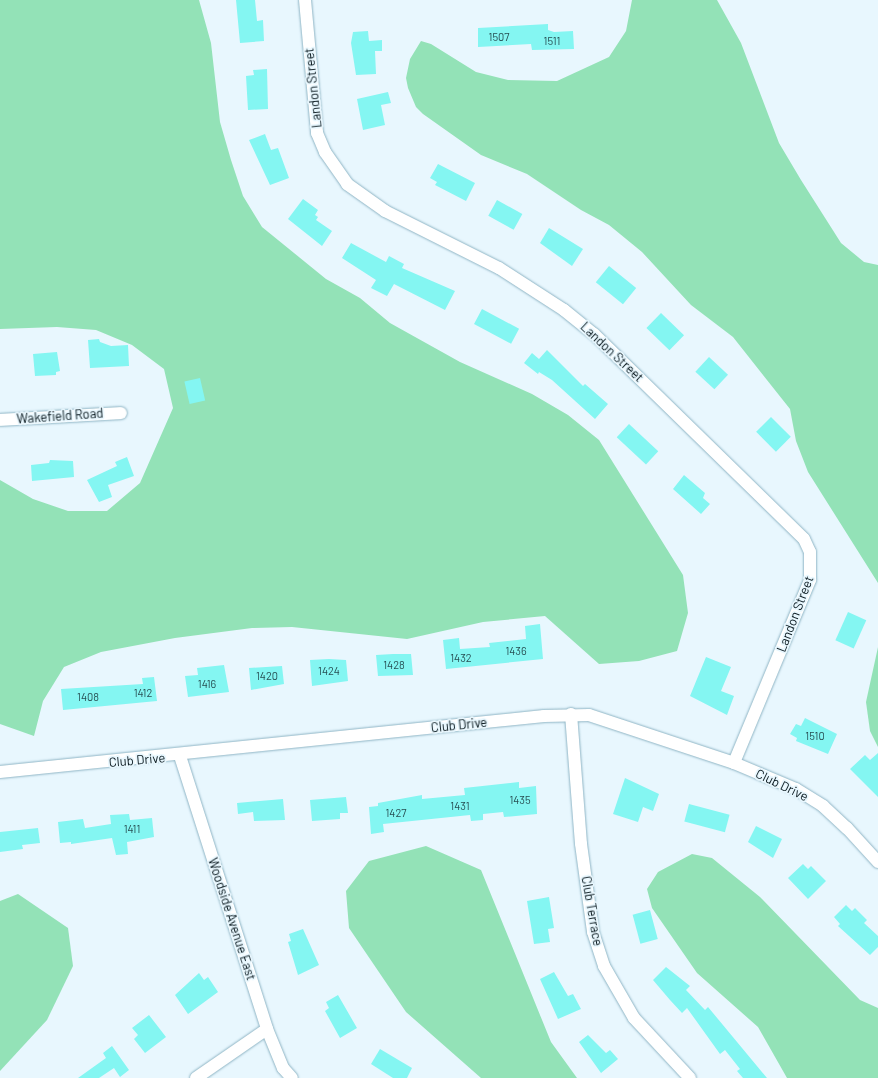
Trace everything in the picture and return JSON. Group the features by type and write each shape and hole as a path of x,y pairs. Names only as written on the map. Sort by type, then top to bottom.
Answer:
{"street":[{"name":"Landon Street","path":"305,0 317,133 325,152 347,184 385,211 499,268 564,310 594,334 804,539 810,552 810,580 734,763"},
{"name":"Wakefield Road","path":"0,420 121,413"},
{"name":"Club Drive","path":"0,772 180,756 571,714 608,720 734,763 796,789 823,806 878,862"},
{"name":"Club Terrace","path":"571,714 581,844 594,932 602,959 634,1018 690,1078"},
{"name":"Woodside Avenue East","path":"180,756 267,1029 283,1068 292,1078"},
{"path":"196,1078 267,1029"}],"green space":[{"path":"0,0 199,0 211,43 220,122 243,196 262,227 326,279 360,298 390,323 460,362 532,394 568,415 599,440 683,575 688,613 677,651 639,661 599,664 545,616 483,622 407,639 292,627 252,628 175,638 101,652 64,667 43,701 34,736 0,724 0,480 33,499 68,511 107,511 140,483 173,408 164,369 132,345 96,330 57,327 0,329"},
{"path":"632,0 717,0 741,43 779,143 801,180 841,243 864,262 878,265 878,583 808,472 796,441 790,409 733,337 691,305 642,252 609,225 581,210 527,174 481,155 423,114 416,107 408,88 406,78 410,59 421,41 431,44 476,72 508,80 557,81 609,57 626,31"},
{"path":"878,647 878,747 870,731 866,702"},
{"path":"426,846 481,870 551,1042 577,1078 481,1078 406,1012 349,928 346,891 369,861"},
{"path":"692,854 712,858 760,897 860,1000 878,1008 878,1078 787,1078 758,1027 697,973 652,908 647,889 658,872"},
{"path":"18,894 68,928 73,966 47,1020 0,1071 0,901"}],"building":[{"path":"236,0 255,0 257,21 263,20 264,41 240,43"},
{"path":"548,24 548,30 554,32 573,31 574,49 532,50 531,44 478,47 478,28"},
{"path":"368,31 369,41 382,40 382,51 375,51 376,74 356,75 351,43 353,32"},
{"path":"267,69 268,109 248,110 246,76 254,75 253,70"},
{"path":"388,92 391,103 381,105 385,125 363,130 357,99"},
{"path":"265,134 271,150 278,148 289,178 270,185 249,140"},
{"path":"438,164 475,183 466,201 435,185 437,182 430,178"},
{"path":"303,199 318,210 315,215 318,217 316,220 332,231 322,246 288,219"},
{"path":"497,200 522,214 514,230 488,216"},
{"path":"549,228 583,249 572,266 540,243"},
{"path":"351,243 386,262 389,256 404,264 402,268 455,291 445,310 394,284 387,296 371,288 376,280 342,258"},
{"path":"609,266 636,288 623,304 596,282"},
{"path":"482,309 519,329 511,344 474,324"},
{"path":"661,313 684,335 669,350 646,328"},
{"path":"99,339 100,342 111,346 128,345 129,366 90,368 88,340"},
{"path":"547,350 583,386 585,384 608,404 595,419 552,380 539,372 538,374 524,363 532,353 539,359"},
{"path":"57,352 60,371 56,372 56,375 35,376 33,354"},
{"path":"709,357 728,375 714,389 695,372"},
{"path":"200,378 205,400 190,404 184,382"},
{"path":"771,417 791,437 776,452 756,432"},
{"path":"629,424 658,451 646,464 617,437"},
{"path":"127,457 134,476 108,485 112,497 99,502 87,480 117,466 115,462"},
{"path":"50,460 73,461 74,477 32,481 31,465 49,463"},
{"path":"684,475 705,493 703,498 710,504 701,514 673,489"},
{"path":"848,612 866,620 854,648 835,640"},
{"path":"540,624 543,659 446,669 443,640 459,638 460,649 490,647 489,643 526,639 525,626"},
{"path":"411,654 413,675 378,676 376,655"},
{"path":"706,657 731,667 721,691 734,696 727,715 690,696"},
{"path":"310,660 346,660 348,681 312,686"},
{"path":"224,665 229,692 188,697 185,676 198,675 197,668"},
{"path":"282,666 284,684 251,690 249,668"},
{"path":"154,677 157,701 63,710 61,689 143,684 142,678"},
{"path":"805,718 837,734 828,754 796,741 797,738 790,734 796,724 801,726"},
{"path":"878,753 878,797 850,769 865,755 870,760"},
{"path":"625,778 659,794 653,811 643,807 638,822 613,814"},
{"path":"519,782 519,788 536,786 537,814 504,817 503,812 483,814 483,820 471,821 470,815 383,824 384,832 371,834 369,807 378,806 378,803 422,795 422,799 465,795 464,788"},
{"path":"346,797 348,813 340,813 340,819 312,821 310,800"},
{"path":"283,799 285,820 254,821 253,812 238,814 237,803"},
{"path":"689,804 730,815 725,832 684,821"},
{"path":"129,814 130,820 152,818 154,837 127,842 128,854 116,855 112,838 71,844 71,842 60,843 58,822 83,819 85,828 111,824 110,815"},
{"path":"756,826 782,839 773,858 748,842"},
{"path":"38,828 40,843 22,845 23,849 0,852 0,832"},
{"path":"803,864 808,869 811,866 826,881 808,899 788,878"},
{"path":"549,897 554,928 548,929 550,942 534,944 527,901"},
{"path":"846,905 852,911 855,908 867,920 864,923 878,936 878,947 870,955 838,926 840,924 834,917"},
{"path":"650,910 658,939 640,944 633,915"},
{"path":"303,929 319,965 298,975 288,942 291,941 289,934"},
{"path":"666,967 690,986 686,990 705,1010 708,1007 767,1078 743,1078 737,1071 740,1069 725,1050 720,1054 687,1008 682,1013 670,1000 653,980"},
{"path":"554,972 568,996 573,994 581,1009 558,1019 540,979"},
{"path":"199,973 204,980 208,977 218,992 188,1014 175,995"},
{"path":"338,995 357,1028 340,1038 325,1011 329,1008 326,1002"},
{"path":"149,1015 166,1037 145,1053 134,1039 138,1035 132,1028"},
{"path":"588,1035 606,1053 610,1050 618,1059 601,1073 579,1042"},
{"path":"112,1046 129,1070 120,1077 114,1068 99,1078 78,1078 106,1058 103,1053"},
{"path":"380,1049 412,1068 407,1078 393,1078 371,1064"}]}
